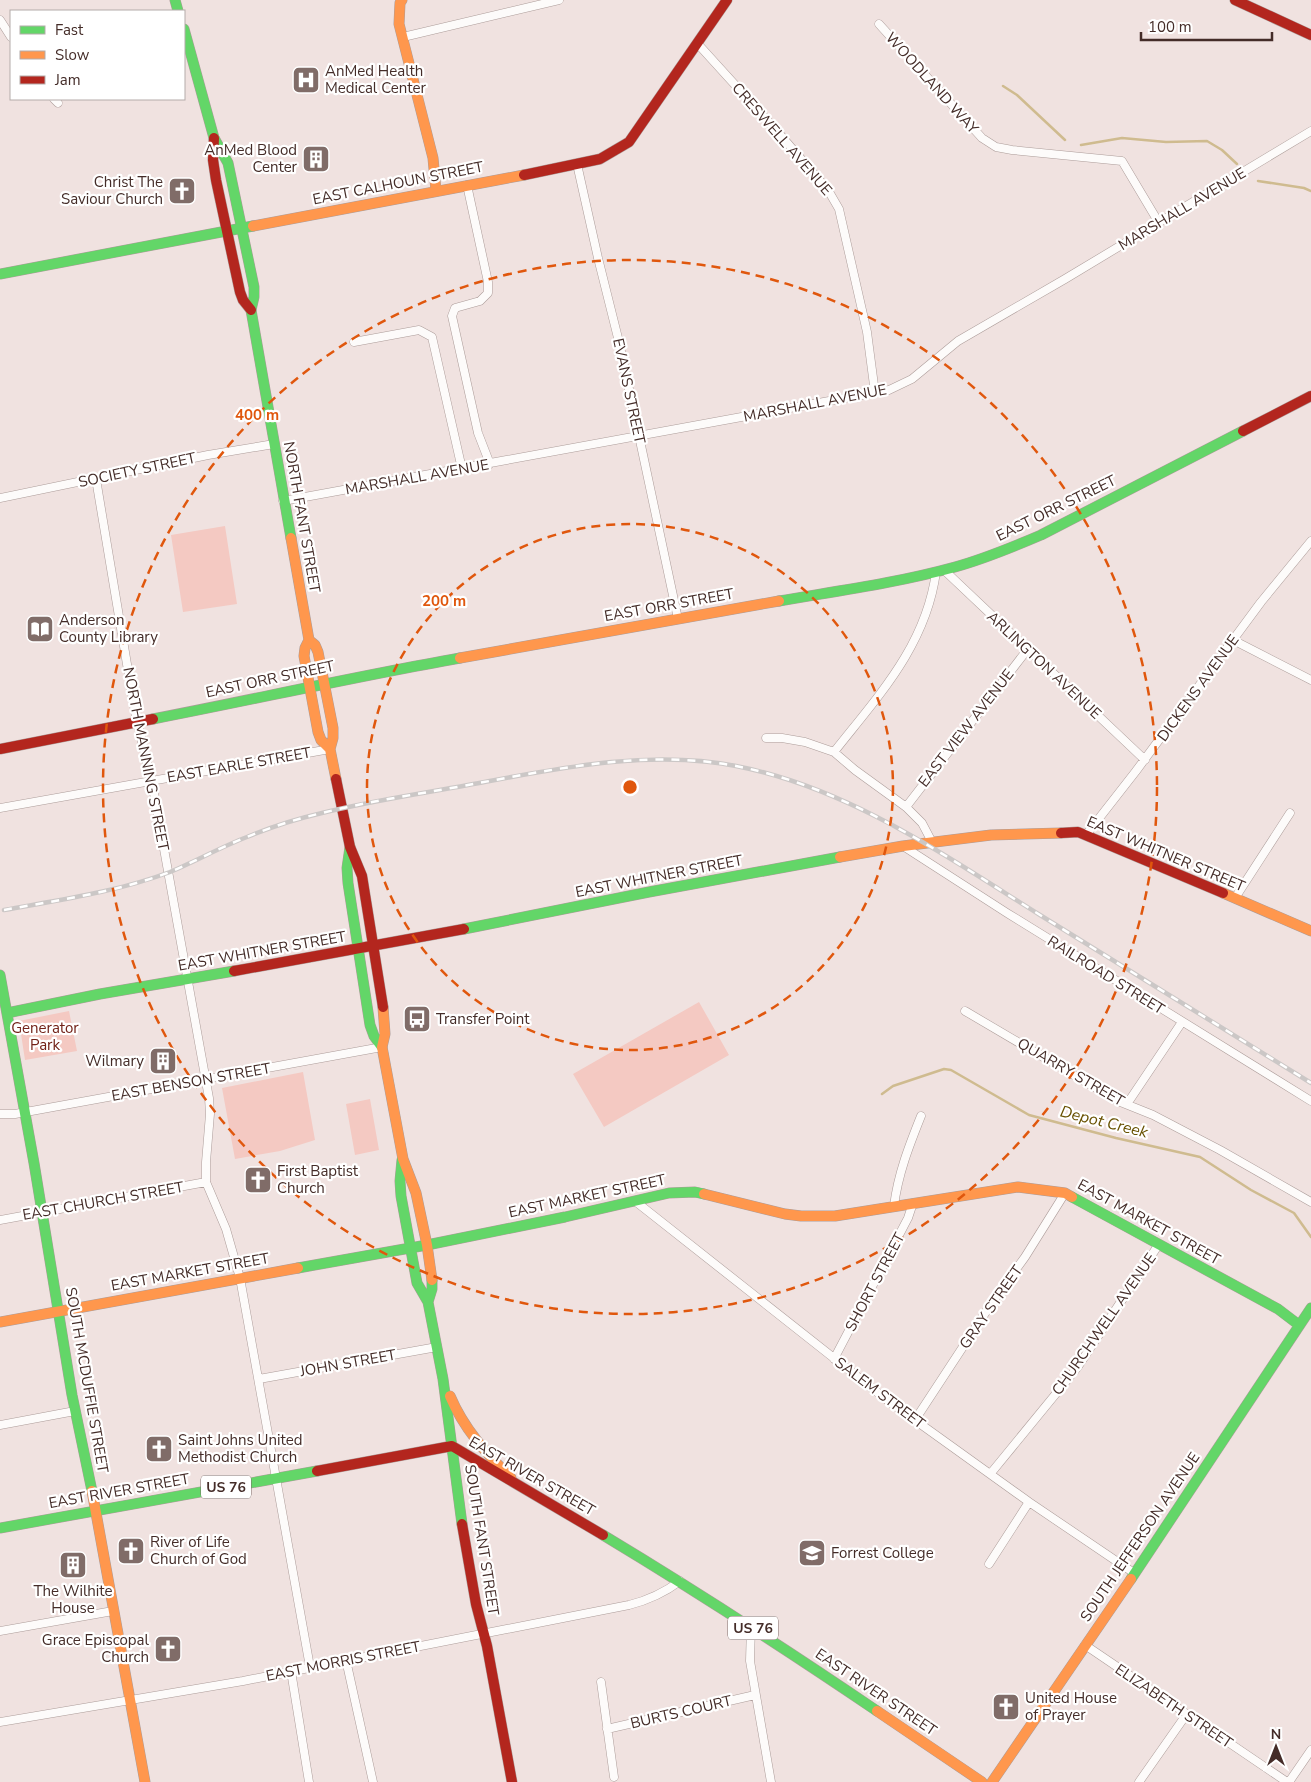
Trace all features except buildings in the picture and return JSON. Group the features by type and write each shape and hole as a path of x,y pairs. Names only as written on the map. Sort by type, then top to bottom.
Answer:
{"street":[{"path":"402,0 400,3 399,24 433,158 436,190"},
{"path":"403,37 560,0"},
{"name":"EAST CALHOUN STREET","path":"0,274 600,159 628,142 727,0"},
{"path":"1235,0 1311,36"},
{"path":"0,20 10,35"},
{"name":"WOODLAND WAY","path":"879,24 982,138 996,147 1012,150 1122,161 1159,223"},
{"name":"NORTH FANT STREET","path":"185,33 214,138 224,152 228,163 242,227 254,287 251,310 283,501 309,640 318,652 333,728 330,749 350,847 362,876 374,946"},
{"name":"CRESWELL AVENUE","path":"697,43 828,190 839,209 867,332 875,393"},
{"name":"MARSHALL AVENUE","path":"283,501 889,390 912,379 958,341 1311,132"},
{"name":"NORTH FANT STREET","path":"214,138 213,168 240,292 243,300 251,310"},
{"name":"EVANS STREET","path":"577,164 619,342 678,619"},
{"path":"468,185 488,282 488,293 480,301 455,308 452,316 478,433 490,464"},
{"path":"354,342 419,330 432,337 462,469"},
{"name":"EAST ORR STREET","path":"0,749 324,683 940,571 1015,546 1041,535 1311,396"},
{"name":"SOCIETY STREET","path":"0,498 274,444"},
{"name":"NORTH MANNING STREET","path":"96,479 135,712 152,781 205,1079 210,1114 206,1182"},
{"name":"DICKENS AVENUE","path":"1086,835 1145,760 1261,602 1311,541"},
{"path":"834,752 893,677 913,645 940,571"},
{"name":"ARLINGTON AVENUE","path":"940,571 1145,760"},
{"name":"NORTH FANT STREET","path":"309,640 304,656 318,732 321,740 330,749"},
{"path":"1233,640 1311,680"},
{"name":"EAST VIEW AVENUE","path":"906,807 1027,650"},
{"path":"766,738 782,738 806,742 834,752 855,770 906,807 922,823 932,842"},
{"name":"EAST EARLE STREET","path":"0,808 330,749"},
{"path":"1235,898 1290,813"},
{"name":"EAST WHITNER STREET","path":"4,1014 100,994 374,946 649,892 903,846 991,835 1078,832 1152,862 1311,932"},
{"name":"RAILROAD STREET","path":"903,846 938,870 1311,1101"},
{"name":"NORTH FANT STREET","path":"350,847 347,868 348,883 358,949"},
{"name":"SOUTH FANT STREET","path":"374,946 385,1021 382,1047 402,1159 401,1196 417,1283 428,1302 437,1347 443,1379 459,1506 476,1604 482,1633 487,1646 512,1782"},
{"name":"SOUTH FANT STREET","path":"358,949 370,1025 374,1036 382,1047"},
{"name":"SOUTH MCDUFFIE STREET","path":"0,975 4,1014 25,1112 43,1212 75,1411 145,1782"},
{"name":"QUARRY STREET","path":"965,1010 1118,1101 1153,1115 1220,1150 1311,1202"},
{"path":"1127,1104 1182,1022"},
{"name":"EAST BENSON STREET","path":"0,1114 25,1112 382,1047"},
{"path":"894,1206 903,1163 921,1116"},
{"name":"SOUTH FANT STREET","path":"402,1159 416,1193 427,1244 432,1278 432,1289 428,1302"},
{"path":"206,1182 226,1229 240,1278 310,1667"},
{"name":"EAST CHURCH STREET","path":"0,1220 206,1182"},
{"name":"EAST MARKET STREET","path":"0,1322 427,1244 565,1217 669,1193 695,1192 785,1214 817,1217 835,1216 1018,1187 1065,1193 1278,1309 1299,1325"},
{"name":"GRAY STREET","path":"915,1420 1025,1257 1065,1193"},
{"name":"SALEM STREET","path":"635,1201 834,1359 915,1420 1029,1502 1134,1573"},
{"name":"SHORT STREET","path":"834,1359 908,1218 913,1203"},
{"name":"CHURCHWELL AVENUE","path":"991,1473 1076,1368 1159,1244"},
{"name":"SOUTH JEFFERSON AVENUE","path":"992,1782 1311,1309"},
{"name":"JOHN STREET","path":"259,1379 437,1347"},
{"path":"443,1379 466,1429 474,1441 517,1484"},
{"path":"0,1425 75,1411"},
{"name":"EAST RIVER STREET","path":"0,1528 452,1446 680,1581 751,1626 982,1782"},
{"path":"989,1564 1029,1502"},
{"name":"EAST MORRIS STREET","path":"0,1722 291,1671 629,1605 651,1599 680,1581"},
{"path":"0,1631 113,1611"},
{"path":"751,1626 750,1661 771,1782"},
{"name":"ELIZABETH STREET","path":"1085,1646 1288,1782"},
{"path":"346,1660 373,1782"},
{"path":"291,1671 309,1782"},
{"path":"602,1682 614,1777"},
{"name":"BURTS COURT","path":"607,1729 755,1694"},
{"path":"1139,1782 1186,1714"},
{"path":"1288,1782 1311,1750"}],"green space":[{"path":"225,526 237,604 183,612 171,535"},
{"path":"699,1002 729,1055 604,1127 573,1074"},
{"name":"Generator Park","path":"69,1011 77,1051 25,1060 19,1021"},
{"path":"303,1072 315,1140 280,1151 235,1159 222,1088"},
{"path":"370,1099 379,1150 355,1155 346,1104"}],"waterway":[{"path":"1003,86 1017,95 1065,140"},
{"path":"1081,145 1122,138 1166,142 1207,141 1222,150 1237,164"},
{"path":"1258,181 1304,188 1311,191"},
{"name":"Depot Creek","path":"882,1094 893,1086 944,1069 951,1070 1029,1115 1116,1138 1200,1157 1251,1190 1294,1213 1311,1237"}],"railway":[{"path":"4,910 88,895 150,879 265,830 303,818 358,805 568,767 635,760 702,761 736,766 778,776 818,790 894,826 931,847 1311,1083"}],"traffic: fast":[{"path":"175,0 178,10"},
{"path":"185,33 214,138 228,163 254,287 251,310 291,538"},
{"path":"0,274 253,226"},
{"path":"779,601 911,578 988,557 1041,535 1243,431"},
{"path":"153,719 460,658"},
{"path":"350,847 347,868 348,883 370,1025 374,1036 382,1047"},
{"path":"464,929 649,892 840,857"},
{"path":"7,1013 100,994 234,971"},
{"path":"0,975 34,1163 72,1395 92,1491"},
{"path":"402,1160 401,1196 417,1283 428,1302"},
{"path":"298,1268 427,1245 565,1217 669,1193 695,1192 704,1194"},
{"path":"1072,1197 1278,1309 1299,1325"},
{"path":"432,1280 432,1289 428,1302 443,1379 462,1524"},
{"path":"1131,1579 1311,1308"},
{"path":"0,1528 317,1471"},
{"path":"603,1535 741,1621 877,1711"}],"traffic: slow":[{"path":"402,0 400,3 399,24 433,158 436,191"},
{"path":"253,226 524,175"},
{"path":"291,538 309,640 315,645 318,652 333,728 330,749 336,779"},
{"path":"460,658 779,601"},
{"path":"309,640 304,656 318,732 321,740 330,749"},
{"path":"840,857 903,846 991,835 1061,833"},
{"path":"1223,893 1311,931"},
{"path":"383,1007 385,1034 382,1047 403,1159 416,1193 432,1280"},
{"path":"704,1194 785,1214 801,1216 835,1216 1018,1187 1065,1193 1072,1197"},
{"path":"0,1322 298,1268"},
{"path":"450,1396 476,1440 511,1478"},
{"path":"92,1491 145,1782"},
{"path":"992,1782 1131,1579"},
{"path":"877,1711 982,1782"}],"traffic: jam":[{"path":"524,175 600,159 629,142 727,0"},
{"path":"1235,0 1311,35"},
{"path":"214,138 213,160 216,180 240,292 243,300 251,310"},
{"path":"1243,431 1311,396"},
{"path":"0,749 153,719"},
{"path":"336,779 350,847 362,876 383,1007"},
{"path":"1061,833 1078,832 1223,893"},
{"path":"234,971 464,929"},
{"path":"317,1471 452,1446 603,1535"},
{"path":"462,1524 512,1782"}],"place":[{"name":"AnMed Health Medical Center","path":"306,80"},
{"name":"AnMed Blood Center","path":"316,159"},
{"name":"Christ The Saviour Church","path":"182,191"},
{"name":"Anderson County Library","path":"40,629"},
{"name":"Transfer Point","path":"417,1019"},
{"name":"Wilmary","path":"163,1061"},
{"name":"First Baptist Church","path":"258,1180"},
{"name":"Saint Johns United Methodist Church","path":"159,1449"},
{"name":"River of Life Church of God","path":"131,1551"},
{"name":"Forrest College","path":"812,1553"},
{"name":"The Wilhite House","path":"73,1565"},
{"name":"Grace Episcopal Church","path":"168,1649"},
{"name":"United House of Prayer","path":"1006,1707"}]}
